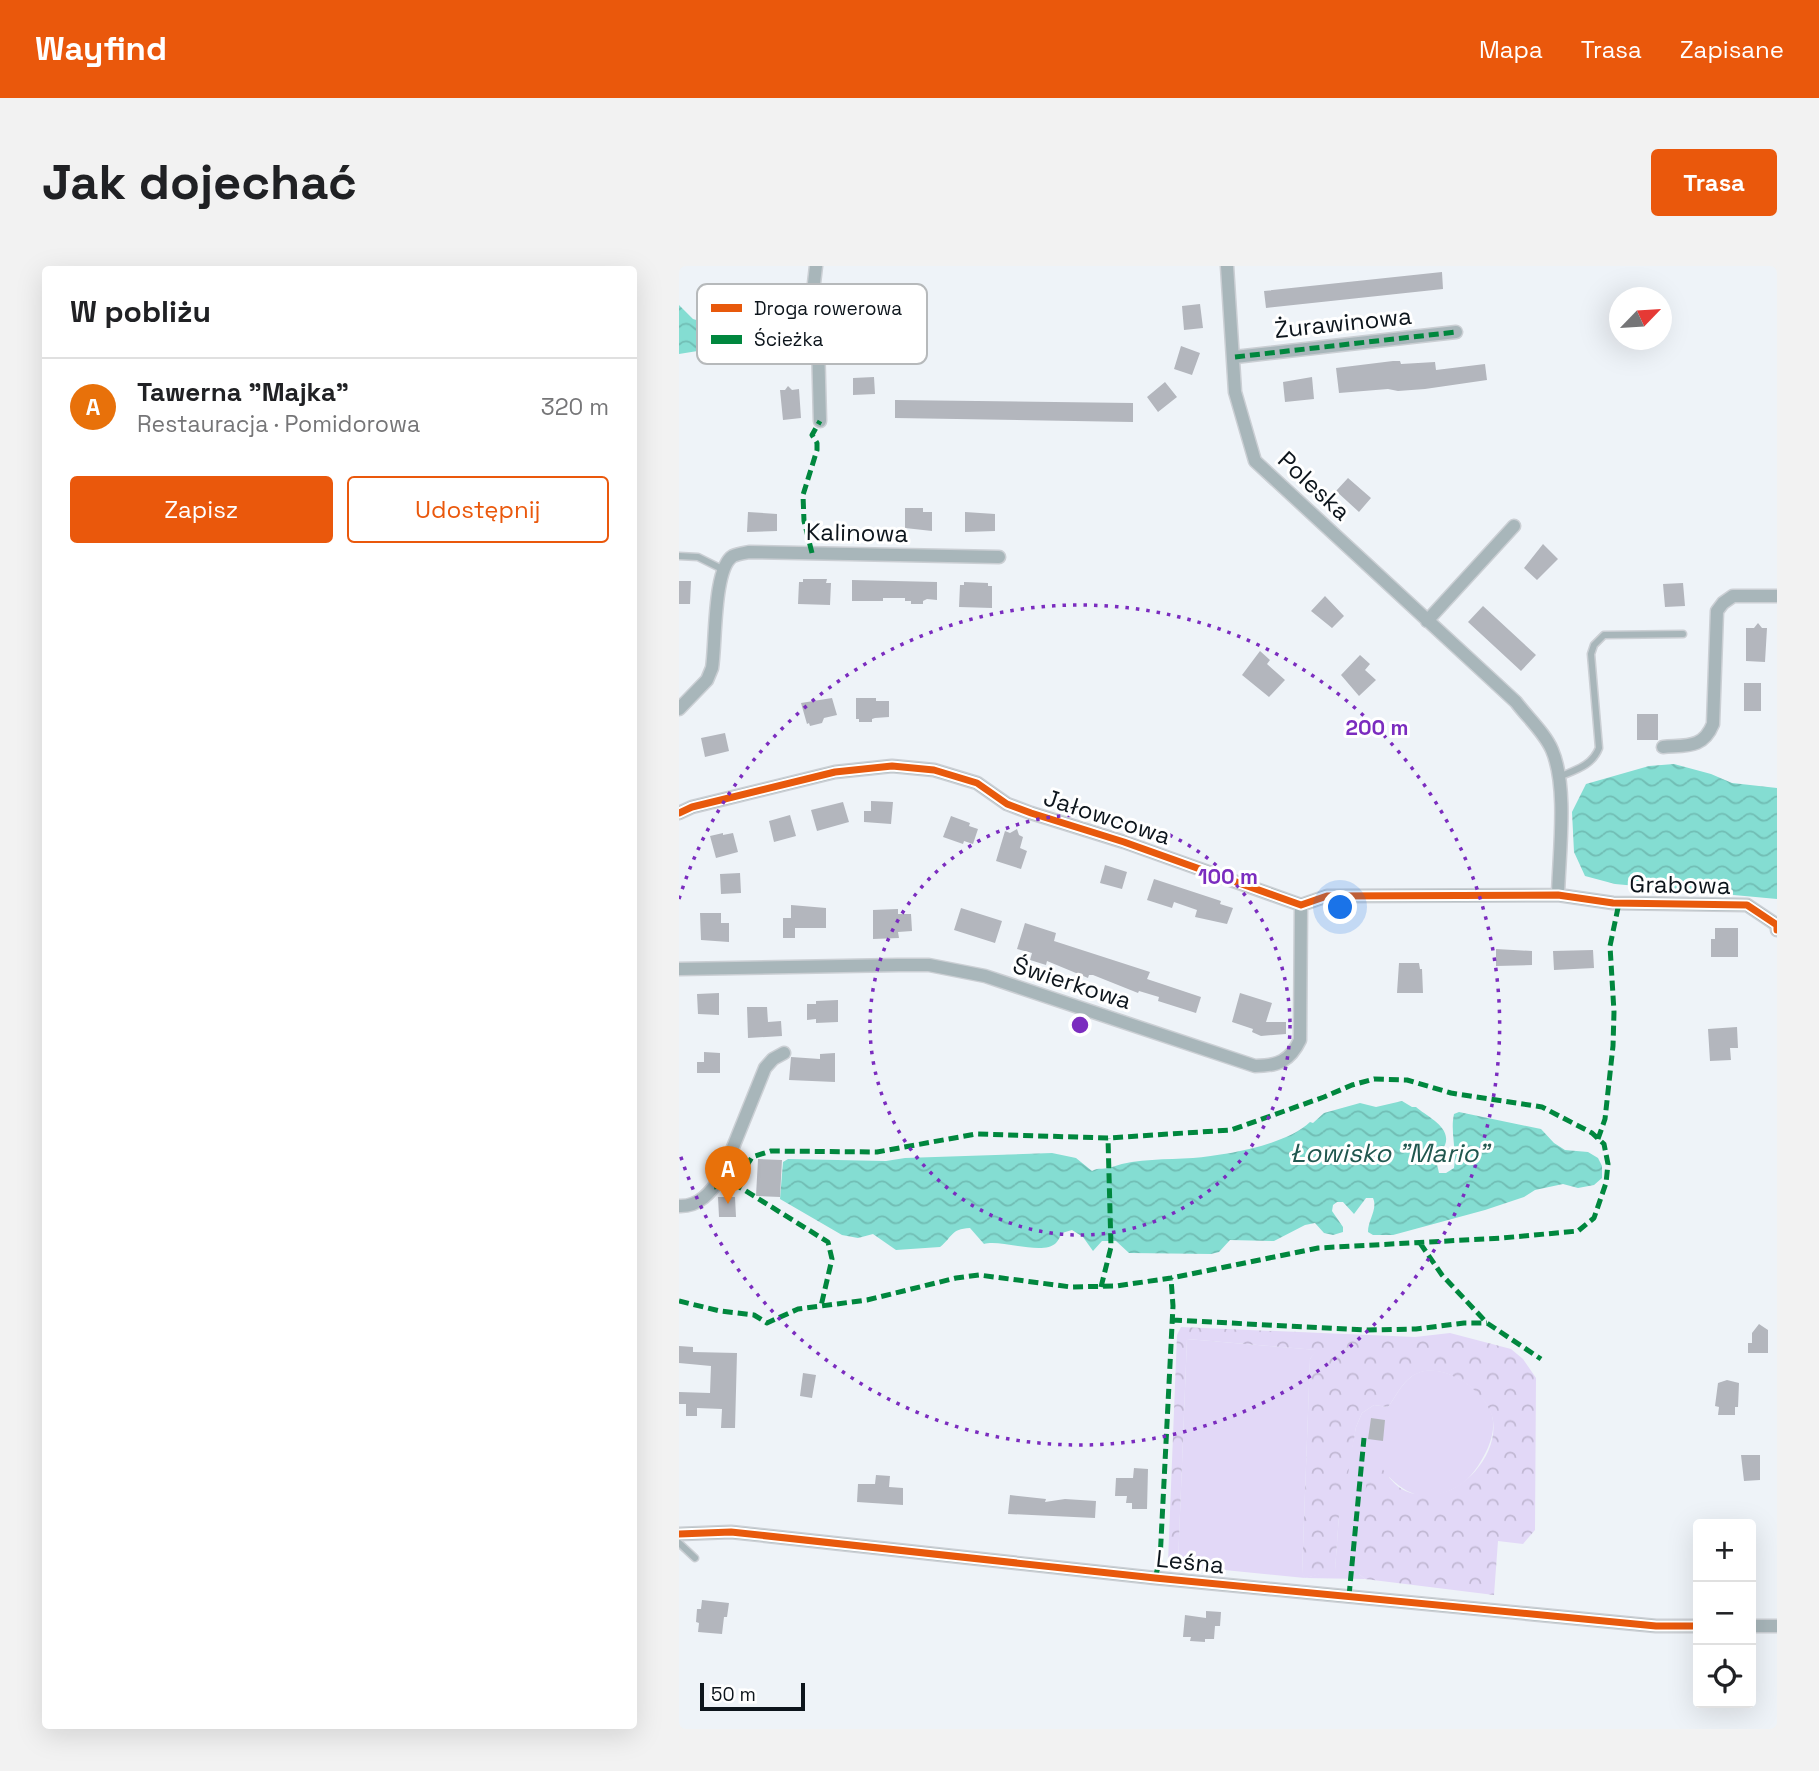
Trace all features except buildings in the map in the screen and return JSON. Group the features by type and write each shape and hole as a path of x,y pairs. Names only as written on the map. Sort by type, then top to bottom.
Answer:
{"street":[{"path":"814,284 816,266"},
{"name":"Poleska","path":"1227,266 1238,406 1255,461 1516,702 1552,749 1559,777 1557,895"},
{"name":"Żurawinowa","path":"1235,357 1456,332"},
{"path":"819,364 820,421"},
{"path":"1427,621 1514,526"},
{"name":"Kalinowa","path":"722,569 732,556 749,552 999,557"},
{"path":"679,709 707,680 712,668 722,569"},
{"path":"1663,747 1691,745 1709,734 1713,724 1715,628 1717,611 1723,603 1733,596 1777,596"},
{"name":"Jałowcowa","path":"679,813 692,807 835,772 892,766 934,770 977,783 1007,804 1031,813 1124,842 1301,905"},
{"path":"1301,905 1327,896 1557,895"},
{"name":"Grabowa","path":"1557,895 1613,903 1747,905 1777,927"},
{"name":"Świerkowa","path":"679,969 898,965 953,969 985,975 1255,1066 1270,1066 1281,1063 1293,1054 1300,1040 1301,905"},
{"path":"679,1206 695,1203 714,1187 721,1177 765,1068 773,1059 784,1054"},
{"name":"Leśna","path":"679,1534 731,1532 1155,1578 1656,1626 1693,1626"},
{"path":"1756,1626 1777,1626"}],"lane":[{"path":"679,556 698,556 722,569"},
{"path":"1559,777 1589,764 1599,748 1591,654 1599,639 1604,635 1619,634 1683,634"},
{"path":"679,1543 695,1558"}],"green space":[{"path":"1181,1327 1415,1337 1450,1333 1511,1349 1523,1359 1536,1378 1535,1530 1523,1544 1498,1541 1494,1595 1365,1579 1359,1574 1367,1474 1382,1468 1393,1482 1411,1493 1426,1495 1447,1491 1470,1477 1487,1454 1492,1442 1492,1416 1480,1395 1458,1378 1433,1371 1422,1372 1407,1380 1388,1407 1374,1405 1362,1413 1356,1427 1339,1515 1335,1571 1305,1578 1302,1574 1310,1359 1316,1350 1187,1339 1178,1563 1174,1565 1168,1562 1177,1335"},
{"path":"1187,1339 1317,1350 1310,1359 1302,1573 1305,1578 1174,1565 1178,1563"},
{"path":"1422,1372 1446,1373 1458,1378 1480,1395 1492,1415 1493,1427 1487,1451 1470,1476 1452,1490 1429,1496 1409,1492 1389,1477 1359,1574 1365,1579 1305,1578 1335,1570 1339,1515 1356,1427 1362,1413 1374,1405 1388,1407 1407,1380"}],"water":[{"path":"679,305 697,320 697,351 679,354"},
{"path":"1674,764 1732,783 1777,788 1777,899 1615,884 1585,876 1574,852 1572,812 1586,784 1649,766"},
{"name":"Łowisko \"Mario\"","path":"1402,1101 1416,1107 1442,1127 1446,1139 1436,1160 1439,1173 1446,1173 1454,1168 1453,1121 1454,1114 1459,1112 1541,1129 1565,1150 1588,1152 1598,1158 1602,1166 1602,1178 1594,1185 1578,1188 1563,1184 1535,1190 1524,1197 1485,1210 1393,1235 1373,1235 1368,1232 1374,1206 1373,1198 1366,1198 1354,1214 1343,1202 1337,1202 1332,1211 1343,1227 1343,1232 1333,1235 1324,1233 1315,1223 1305,1225 1274,1241 1230,1240 1219,1252 1211,1254 1129,1253 1116,1241 1102,1241 1093,1251 1083,1237 1072,1230 1062,1233 1050,1247 984,1244 970,1228 955,1232 940,1247 896,1250 873,1234 858,1238 842,1235 780,1199 783,1162 788,1159 886,1161 1052,1153 1076,1158 1092,1171 1132,1162 1193,1158 1239,1151 1286,1137 1310,1122 1313,1123 1324,1113 1360,1103 1376,1107"}],"marked path":[{"path":"1235,357 1456,332"},
{"path":"812,553 804,521 803,495 817,450 817,443 812,435 820,421"},
{"path":"1598,1139 1605,1119 1613,1046 1610,946 1619,903"},
{"path":"679,1301 720,1311 754,1315 767,1323 798,1309 867,1300 979,1275 1071,1287 1116,1286 1171,1278 1318,1248 1578,1231 1594,1218 1606,1183 1608,1164 1604,1144 1592,1133 1542,1107 1451,1093 1407,1080 1374,1079 1231,1130 1108,1138 976,1134 877,1152 771,1151 752,1157 734,1181 714,1187"},
{"path":"1101,1287 1111,1247 1108,1138"},
{"path":"733,1183 828,1242 832,1259 821,1306"},
{"path":"1420,1243 1442,1275 1487,1323 1541,1359"},
{"path":"1155,1578 1160,1560 1173,1306 1171,1278"},
{"path":"1172,1320 1365,1330 1487,1323"},
{"path":"1349,1596 1364,1438"}],"cycle path":[{"path":"679,813 692,807 835,772 892,766 934,770 977,783 1007,804 1031,813 1124,842 1301,905 1327,896 1558,895 1613,903 1747,905 1777,925 1777,930"},
{"path":"679,1534 731,1532 1155,1578 1656,1626 1693,1626"}],"place":[{"name":"Tawerna \"Majka\"","path":"728,1204"}]}
